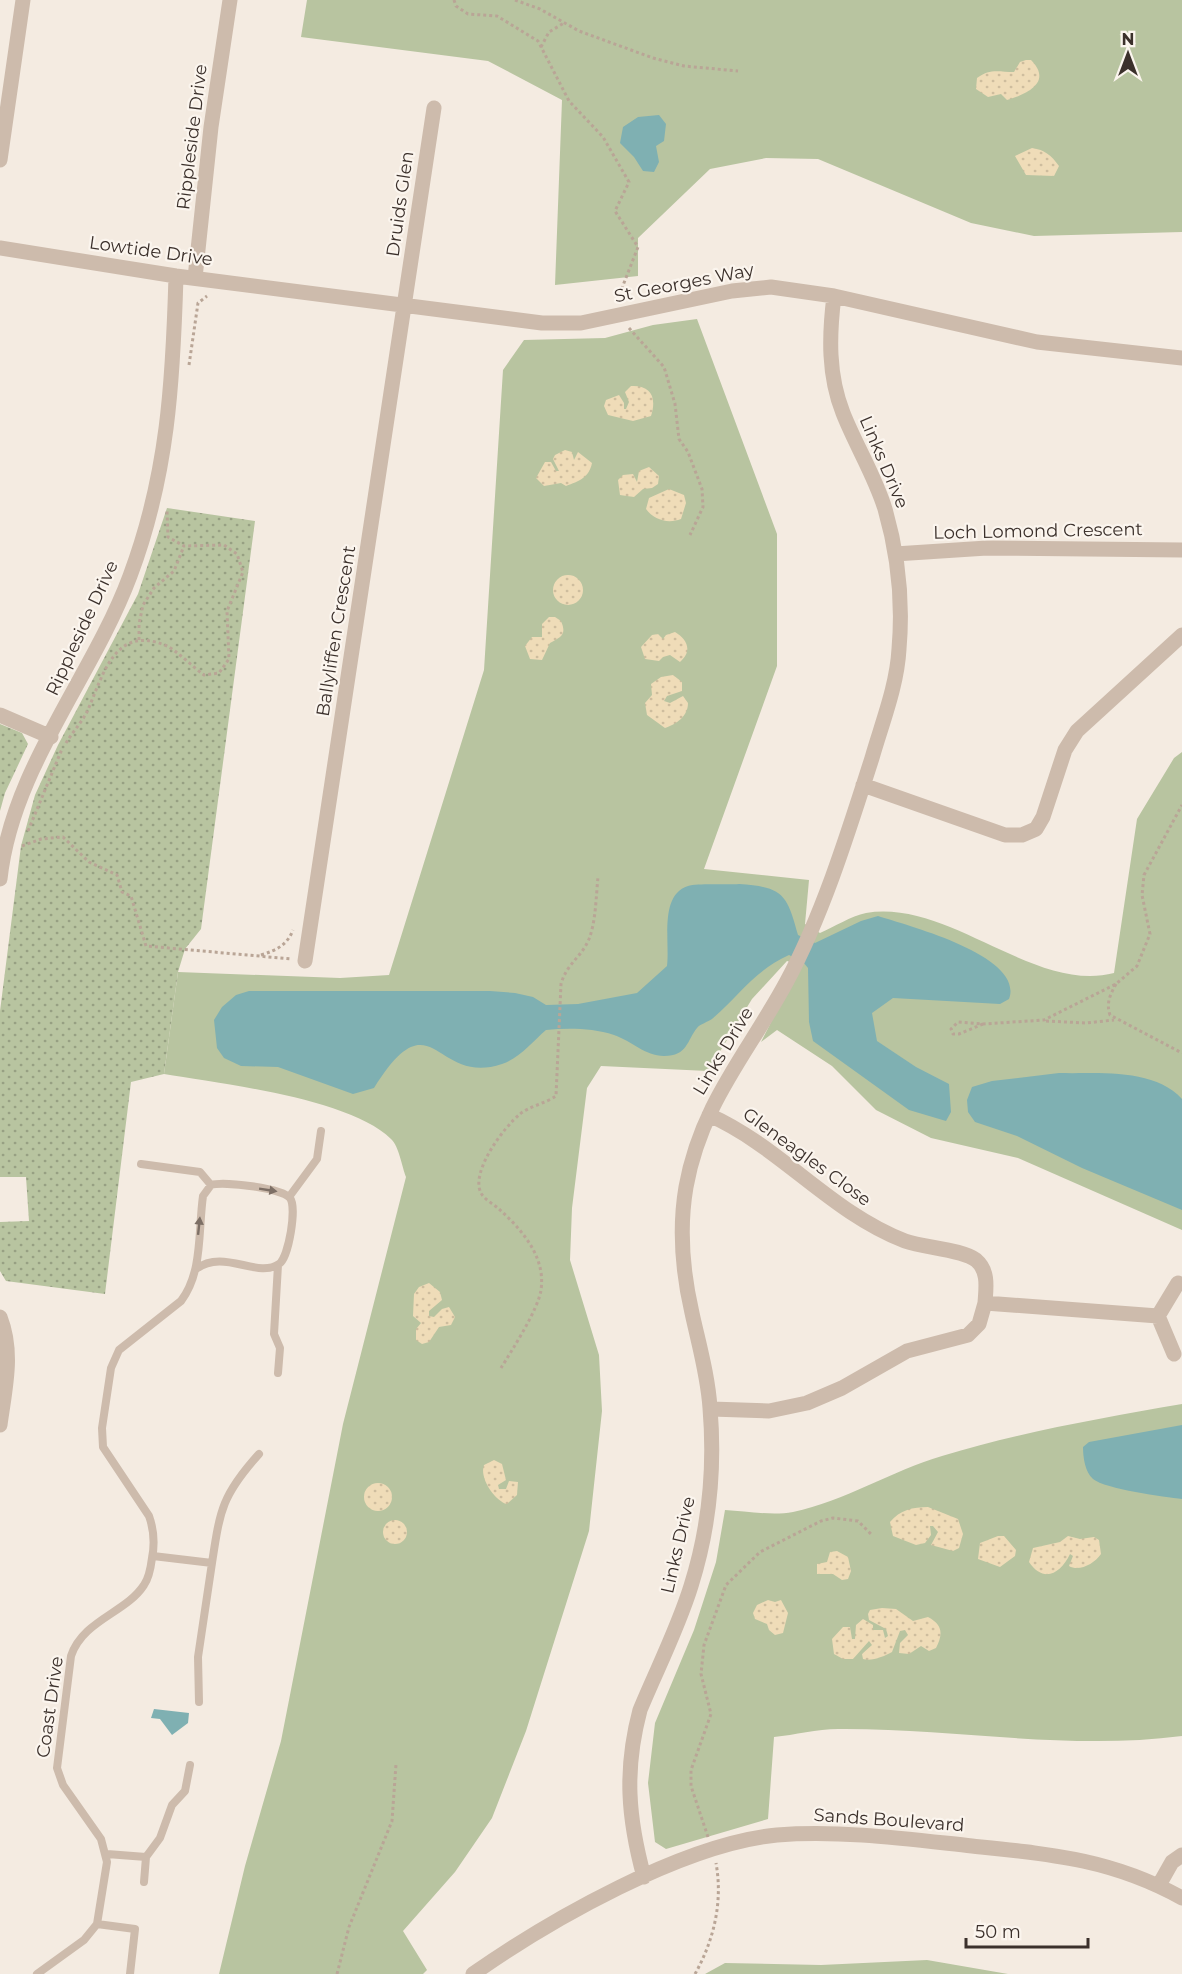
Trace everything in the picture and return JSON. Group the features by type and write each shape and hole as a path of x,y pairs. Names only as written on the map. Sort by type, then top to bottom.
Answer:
{"street":[{"path":"0,160 23,0"},
{"name":"Rippleside Drive","path":"195,278 211,127 230,0"},
{"name":"Druids Glen","path":"405,307 434,108"},
{"name":"Lowtide Drive","path":"0,248 176,276 296,291"},
{"name":"Rippleside Drive","path":"0,873 14,813 51,736 101,642 130,576 149,519 160,472 172,384 176,276"},
{"name":"St Georges Way","path":"296,291 405,307 563,324 581,323 752,288 803,290 1037,342 1182,358"},
{"name":"Links Drive","path":"644,1877 631,1822 631,1755 640,1710 681,1614 699,1554 710,1488 711,1409 685,1270 683,1228 686,1186 709,1115 728,1075 789,978 811,927 863,785 893,685 899,650 899,582 884,505 842,410 836,388 830,349 834,296"},
{"name":"Ballyliffen Crescent","path":"305,961 405,307"},
{"name":"Loch Lomond Crescent","path":"895,554 987,548 1182,550"},
{"path":"863,785 1005,835 1029,833 1041,823 1060,761 1077,731 1182,635"},
{"path":"0,715 51,736"},
{"name":"Gleneagles Close","path":"709,1115 750,1136 830,1199 867,1223 907,1242 975,1260 985,1273 985,1303 980,1324 968,1335 907,1351 842,1388 807,1403 769,1411 711,1409"},
{"path":"1158,1316 1178,1283"},
{"path":"985,1303 1158,1316"},
{"path":"1158,1316 1174,1354"},
{"path":"0,1317 8,1339 9,1353 0,1425"},
{"name":"Sands Boulevard","path":"473,1974 573,1912 644,1877 725,1845 774,1836 817,1833 859,1834 1043,1853 1109,1866 1159,1885 1182,1898"},
{"path":"1159,1885 1172,1862 1182,1855"}],"lane":[{"path":"289,1197 317,1159 321,1131"},
{"path":"141,1164 200,1172 211,1185 225,1183 281,1191 289,1197 293,1207 288,1251 278,1265 260,1267 213,1260 196,1269"},
{"name":"Coast Drive","path":"107,1854 101,1839 63,1785 57,1768 74,1647 87,1632 144,1585 153,1556 153,1527 149,1516 103,1447 102,1428 111,1368 118,1350 181,1301 192,1284 196,1269 203,1196 211,1185"},
{"path":"278,1265 274,1334 280,1348 278,1373"},
{"path":"199,1702 198,1657 220,1512 235,1480 259,1454"},
{"path":"153,1556 212,1563"},
{"path":"144,1882 146,1857 160,1838 172,1805 185,1791 190,1765"},
{"path":"37,1974 84,1940 97,1924 107,1854 146,1857"},
{"path":"97,1924 135,1929 130,1974"}],"path":[{"path":"454,0 456,6 468,14 497,16 537,40 569,101 603,136 629,182 615,211 638,247 622,288 621,298"},
{"path":"515,0 540,9 579,31 653,58 684,66 738,71"},
{"path":"541,47 549,32 564,23"},
{"path":"188,372 198,303 206,296 217,297"},
{"path":"628,326 633,335 656,355 664,367 675,404 679,439 688,452 702,489 703,507 690,535"},
{"path":"21,846 60,754 86,714 100,678 120,647 139,640 168,646 204,675 219,674 229,659 227,611 243,572 237,554 224,545 184,546 168,537 167,508"},
{"path":"139,640 138,624 143,605 154,588 174,571 184,546"},
{"path":"1044,1020 1116,984 1137,966 1150,934 1142,895 1144,875 1182,805"},
{"path":"4,853 41,839 63,837 89,862 117,875 122,892 131,896 146,946 261,955 305,961"},
{"path":"501,1368 541,1291 540,1274 533,1248 520,1228 481,1194 479,1181 482,1166 492,1147 520,1113 543,1105 556,1096 561,984 565,969 581,953 589,939 598,877"},
{"path":"1114,1020 1107,1007 1109,995 1116,984"},
{"path":"983,1024 959,1034 953,1034 951,1029 958,1022 983,1024 1044,1020 1086,1023 1114,1020 1182,1053"},
{"path":"707,1834 691,1786 691,1770 711,1714 700,1674 704,1645 726,1585 760,1552 821,1521 833,1518 858,1521 871,1534"},
{"path":"337,1974 349,1927 392,1821 396,1764"},
{"path":"695,1974 715,1925 720,1883 715,1856"}],"green space":[{"path":"307,0 1182,0 1182,232 1034,236 971,223 818,159 766,158 710,169 638,238 638,276 555,285 562,100 488,61 301,37"},
{"path":"697,319 777,534 777,666 704,869 809,880 805,924 820,933 860,914 897,912 929,919 1054,971 1084,976 1114,973 1137,819 1174,758 1182,752 1182,1230 1018,1158 931,1138 876,1110 832,1066 777,1030 761,1042 800,965 787,961 752,999 708,1071 601,1066 587,1088 572,1208 570,1260 599,1355 602,1411 589,1531 526,1731 492,1818 455,1872 403,1931 427,1970 423,1974 219,1974 245,1866 281,1741 343,1424 406,1177 394,1142 372,1125 346,1113 284,1095 164,1074 178,972 340,978 389,975 484,670 503,370 524,340 605,338 653,325"},
{"path":"167,508 255,521 201,929 185,949 178,972 164,1074 131,1082 105,1294 6,1281 0,1271 0,1222 29,1221 26,1177 0,1177 0,1011 21,846 35,795 58,745 138,594"},
{"path":"0,724 22,733 28,744 5,793 0,811"},
{"path":"1182,1404 1182,1736 1096,1741 838,1729 774,1737 768,1819 666,1849 655,1842 648,1783 655,1723 694,1630 716,1562 725,1510 793,1512 831,1501 923,1462 972,1447 1061,1426"},
{"path":"927,1960 1008,1974 705,1974 725,1963 821,1965"}],"sand":[{"path":"1031,60 1039,75 1034,87 1028,91 1007,100 1001,94 988,97 976,89 977,78 982,75 995,71 1014,72 1020,62"},
{"path":"1032,148 1041,150 1056,162 1059,166 1054,176 1026,175 1015,156"},
{"path":"631,386 648,390 651,394 653,409 651,416 633,421 608,415 604,406 606,400 619,395 626,409 629,402 625,392"},
{"path":"565,450 572,452 574,460 578,452 592,463 591,468 586,476 566,486 561,483 544,486 536,478 545,462 551,462 556,471 559,471 553,459 555,455"},
{"path":"649,467 659,476 658,484 652,488 643,489 634,497 620,495 618,480 623,475 633,474 637,482 639,471"},
{"path":"669,489 684,495 686,503 681,519 662,520 653,516 646,509 649,498"},
{"path":"568,575 578,580 583,590 578,600 568,605 558,600 553,590 558,580"},
{"path":"549,617 555,617 561,621 563,633 550,643 542,660 530,659 525,646 532,637 542,637 542,624"},
{"path":"675,632 683,638 687,646 686,654 680,662 670,655 659,661 645,659 641,647 652,635 658,634 663,639 666,635"},
{"path":"673,675 682,682 682,691 667,696 664,701 670,703 683,696 688,703 688,708 681,719 665,728 647,715 645,703 652,695 651,684 661,677"},
{"path":"429,1283 440,1292 442,1300 429,1311 429,1316 434,1317 442,1309 449,1307 455,1317 451,1325 439,1327 429,1342 422,1344 416,1340 416,1329 421,1323 413,1316 414,1294 419,1287"},
{"path":"494,1460 502,1464 506,1480 498,1485 499,1489 506,1489 509,1481 518,1482 517,1495 507,1504 493,1494 484,1476 484,1465"},
{"path":"378,1483 388,1487 392,1497 388,1507 378,1511 368,1507 364,1497 368,1487"},
{"path":"928,1507 958,1519 963,1534 959,1548 953,1551 931,1545 938,1532 933,1526 930,1526 931,1535 925,1543 916,1545 893,1536 890,1522 894,1518 907,1510"},
{"path":"395,1520 404,1523 407,1532 404,1541 395,1544 386,1541 383,1532 386,1523"},
{"path":"1004,1536 1016,1550 1015,1556 1000,1567 978,1559 980,1543"},
{"path":"1068,1536 1080,1539 1094,1537 1099,1540 1101,1554 1090,1564 1073,1568 1069,1566 1073,1556 1070,1554 1057,1571 1046,1574 1040,1573 1029,1562 1033,1548 1060,1542"},
{"path":"837,1551 848,1557 851,1571 848,1579 842,1580 833,1574 817,1574 817,1564 827,1562 830,1552"},
{"path":"768,1600 775,1602 781,1600 788,1613 783,1633 775,1635 769,1630 767,1624 755,1619 753,1613 757,1605"},
{"path":"896,1609 913,1621 928,1617 933,1620 940,1630 936,1648 929,1651 921,1646 909,1654 899,1653 900,1643 908,1635 905,1630 900,1631 892,1652 878,1658 863,1659 862,1654 872,1645 869,1641 853,1659 843,1659 834,1654 832,1639 843,1627 850,1627 852,1639 855,1639 856,1625 863,1619 873,1625 873,1630 883,1630 885,1638 888,1636 886,1629 869,1620 870,1610"}],"water":[{"path":"659,115 666,124 664,141 656,146 659,162 654,172 643,171 634,157 620,143 623,127 638,117"},
{"path":"739,884 765,887 781,895 790,910 798,935 815,943 861,921 878,916 961,945 983,956 1000,969 1009,983 1009,999 1000,1004 893,998 872,1013 877,1041 916,1067 949,1084 951,1112 946,1121 909,1110 813,1041 809,1022 808,968 803,962 789,955 766,968 712,1019 698,1027 682,1050 672,1055 651,1054 614,1035 571,1029 546,1030 520,1054 508,1061 479,1068 462,1064 435,1049 422,1045 409,1048 394,1061 374,1088 353,1094 278,1067 241,1066 224,1058 217,1048 214,1020 222,1007 236,995 249,991 490,991 533,997 546,1005 578,1004 637,993 667,966 669,909 679,891 692,885"},
{"path":"1059,1073 1108,1073 1141,1077 1170,1089 1182,1099 1182,1210 1082,1168 1017,1136 975,1122 968,1112 967,1100 972,1087 992,1081"},
{"path":"1182,1425 1182,1499 1136,1492 1100,1483 1093,1479 1086,1468 1083,1447 1089,1442"},
{"path":"154,1709 189,1713 188,1723 172,1735 160,1719 151,1718"}]}
